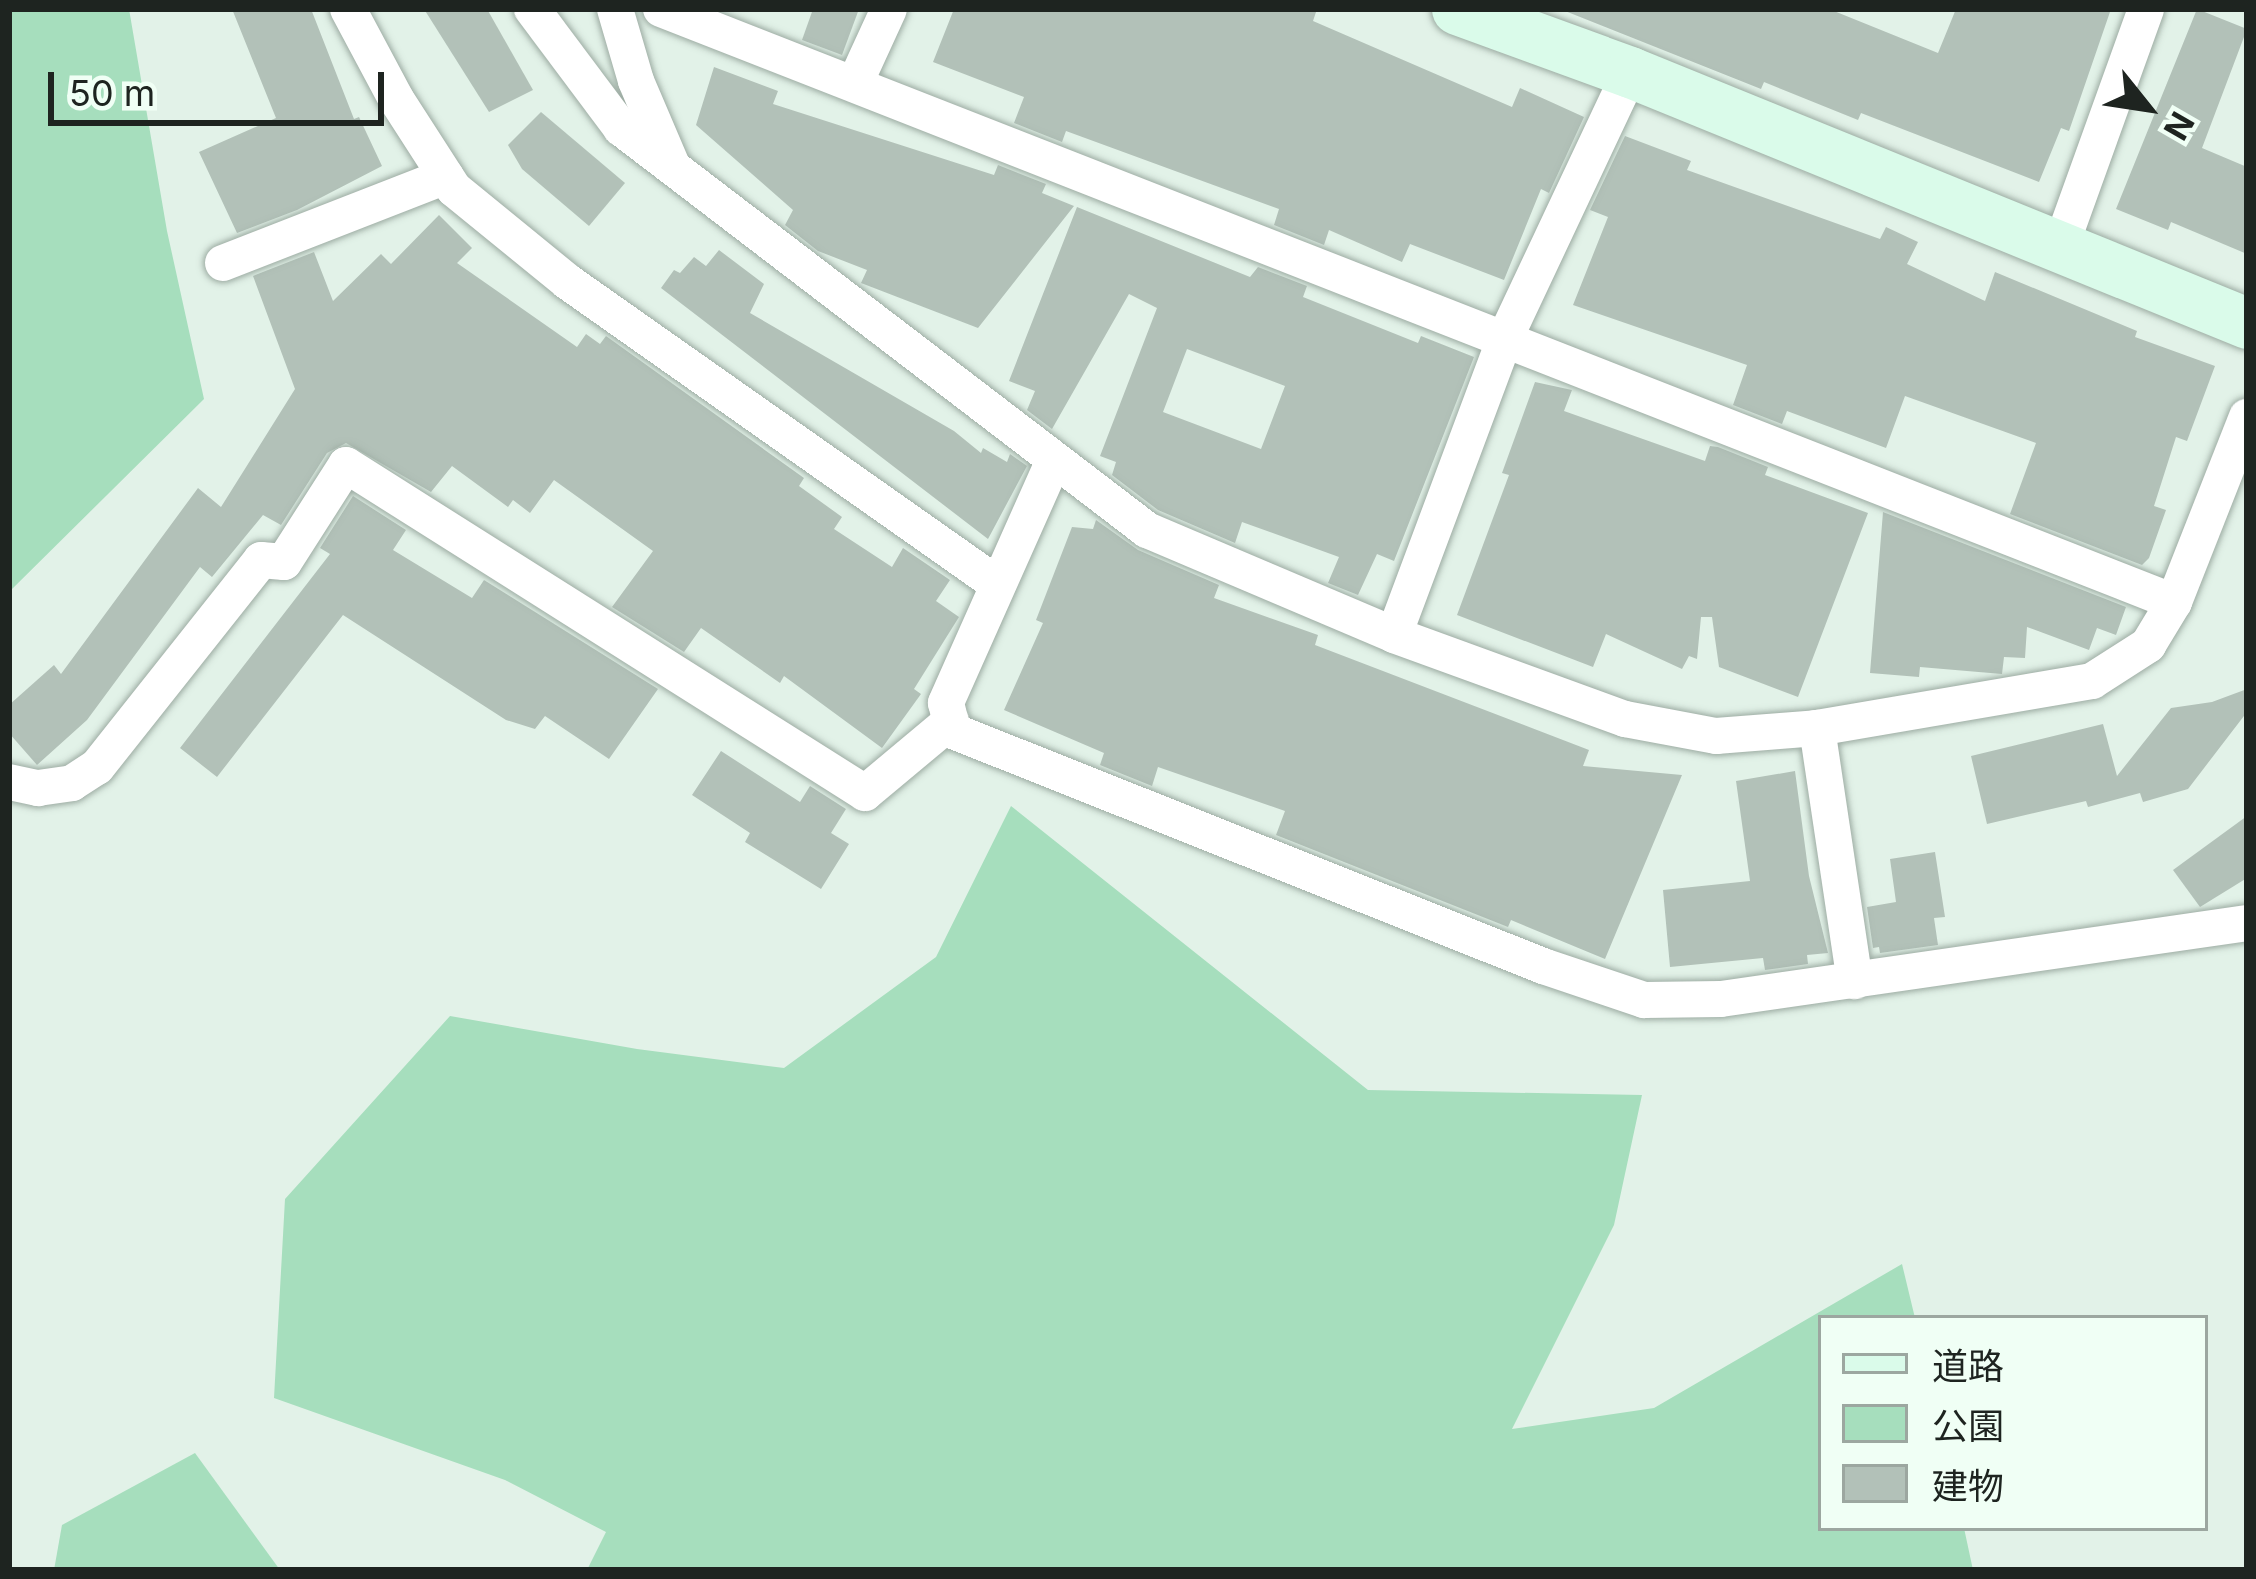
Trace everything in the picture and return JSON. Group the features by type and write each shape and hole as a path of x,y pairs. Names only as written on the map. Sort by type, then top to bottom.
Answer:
{"street":[{"path":"348,9 396,99 454,189 568,282 997,584"},
{"path":"532,9 621,128 1147,530 1394,635 1625,719 1716,736 1816,728 2092,681 2148,645 2174,602 2247,417"},
{"path":"614,9 636,81 671,163"},
{"path":"662,9 856,81 2174,602"},
{"path":"856,81 889,9"},
{"path":"1457,9 1630,72 2059,251 2247,323"},
{"path":"2059,251 2146,9"},
{"path":"1394,635 1506,336 1630,72"},
{"path":"223,263 446,176"},
{"path":"1054,460 946,703 953,731 1543,966 1644,1000 1721,999 2247,923"},
{"path":"9,782 38,788 72,783 97,767 261,560 284,562 346,465 865,793 952,721"},
{"path":"1816,728 1855,981"}],"green space":[{"path":"9,9 129,9 167,231 204,399 9,592"},
{"path":"1011,806 1368,1090 1642,1095 1614,1225 1512,1429 1654,1408 1902,1264 1914,1315 1818,1315 1818,1531 1965,1531 1973,1570 587,1570 606,1532 505,1480 274,1398 285,1199 450,1016 637,1049 784,1068 936,957"},
{"path":"195,1453 280,1570 54,1570 62,1525"}],"building":[{"path":"232,9 311,9 354,119 359,117 382,166 297,210 237,233 199,152 276,118"},
{"path":"424,9 487,9 533,90 489,112"},
{"path":"813,9 859,9 842,55 802,40"},
{"path":"954,9 1317,9 1313,21 1512,107 1520,88 1584,117 1549,193 1541,189 1504,280 1410,244 1402,262 1329,230 1324,245 1274,225 1279,209 1066,131 1062,142 1014,123 1024,97 933,62"},
{"path":"1560,9 1829,9 1938,53 1956,9 2111,9 2069,131 2061,128 2039,182 1861,113 1858,120 1764,82 1761,89"},
{"path":"2197,9 2247,29 2202,148 2247,167 2247,254 2171,222 2168,230 2116,209"},
{"path":"714,67 778,91 773,104 994,175 998,165 1046,184 1042,193 1074,206 978,328 861,283 867,270 818,251 785,225 793,210 696,125"},
{"path":"541,112 625,183 589,226 522,169 508,145"},
{"path":"1625,136 1691,161 1687,170 1880,239 1886,227 1918,242 1907,264 1985,301 1995,272 2137,331 2135,337 2215,366 2187,441 2176,437 2154,506 2166,510 2149,558 2142,565 2010,514 2036,443 1905,396 1886,448 1787,411 1782,424 1733,405 1747,365 1573,305 1608,217 1590,210"},
{"path":"1077,207 1250,277 1258,267 1307,286 1303,297 1418,343 1421,336 1474,357 1394,561 1377,554 1358,595 1328,583 1339,557 1242,522 1235,543 1158,510 1112,475 1116,462 1100,456 1157,308 1129,294 1052,429 1027,410 1035,391 1009,381","holes":["1187,349 1285,386 1261,449 1163,412"]},
{"path":"439,215 472,248 457,263 577,347 586,334 600,344 606,336 804,478 799,486 842,517 834,529 892,567 903,548 950,580 936,601 959,617 914,689 921,694 882,748 784,676 780,683 701,628 684,652 612,607 653,551 554,480 530,513 513,500 508,507 452,466 431,492 346,443 327,453 281,525 263,515 212,577 200,567 87,720 37,765 9,733 9,705 54,665 61,674 198,488 221,507 295,389 253,276 314,252 333,301 381,254 391,264"},
{"path":"719,250 764,284 750,313 954,431 981,453 983,448 1007,462 1010,454 1027,466 988,539 661,288 674,270 680,273 694,257 706,266"},
{"path":"1535,382 1572,390 1564,411 1705,461 1710,446 1718,447 1768,467 1765,475 1868,513 1798,697 1719,667 1712,617 1701,617 1697,659 1689,656 1682,669 1606,634 1593,667 1457,615 1509,475 1502,473"},
{"path":"353,496 406,530 393,550 472,598 484,580 658,689 609,759 545,716 535,729 506,720 343,615 217,777 180,748 330,554 320,548"},
{"path":"1883,512 2126,607 2116,635 2097,628 2089,650 2027,627 2025,658 2004,657 2002,674 1920,667 1919,677 1870,673"},
{"path":"1096,520 1138,550 1219,585 1214,598 1318,635 1315,645 1589,750 1583,766 1682,775 1605,959 1511,920 1508,927 1276,835 1285,811 1158,767 1152,786 1100,765 1104,753 1004,710 1043,623 1036,620 1072,527 1093,529"},
{"path":"2247,689 2247,712 2188,789 2143,802 2140,793 2088,807 2086,801 1987,824 1971,756 2103,724 2117,776 2171,708 2212,702"},
{"path":"721,751 800,802 810,786 846,809 831,833 849,844 821,889 745,842 750,833 692,795"},
{"path":"1795,771 1809,876 1828,953 1807,955 1808,964 1765,970 1763,958 1670,967 1663,890 1750,881 1736,781"},
{"path":"2247,816 2247,878 2200,907 2173,870"},
{"path":"1935,852 1945,917 1934,918 1938,945 1880,953 1879,947 1873,948 1867,907 1896,902 1890,859"}]}
